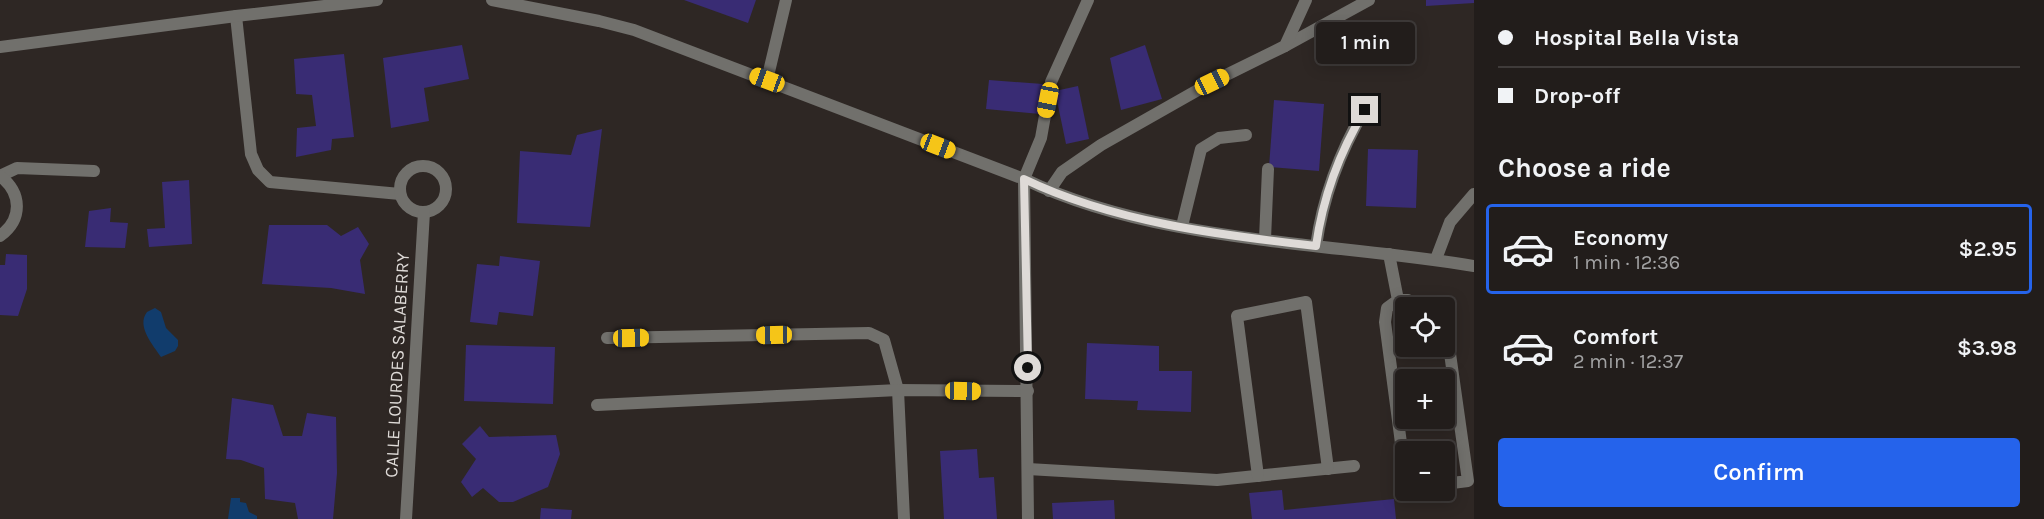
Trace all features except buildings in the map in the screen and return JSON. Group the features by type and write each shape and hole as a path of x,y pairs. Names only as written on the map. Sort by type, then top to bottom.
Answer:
{"street":[{"path":"0,47 236,15 377,0"},
{"path":"492,0 634,30 1024,179 1049,191 1150,221 1265,239 1436,259 1474,266"},
{"path":"767,80 786,0"},
{"path":"1028,519 1024,179 1041,138 1051,82 1088,0"},
{"path":"1285,46 1306,0"},
{"path":"1049,191 1062,172 1101,145 1212,82 1285,46 1369,0"},
{"path":"236,15 251,154 258,170 270,182 400,194"},
{"path":"1316,246 1321,209 1343,147 1365,110"},
{"path":"1182,226 1202,148 1219,138 1246,135"},
{"path":"422,166 437,171 442,177 446,192 438,206 424,212 406,206 400,194 400,186 408,172 422,166"},
{"path":"0,237 10,228 18,206 16,194 0,176 17,168 94,171"},
{"path":"1265,239 1268,169"},
{"path":"1436,259 1450,222 1474,194"},
{"name":"CALLE LOURDES SALABERRY","path":"406,519 424,212"},
{"path":"1389,254 1397,297"},
{"path":"1258,476 1237,316 1306,302 1328,469"},
{"path":"1395,302 1387,308 1385,322 1401,441"},
{"path":"607,338 869,333 884,340 898,390 904,519"},
{"path":"1450,357 1468,481 1455,483"},
{"path":"597,405 898,390 1028,392"},
{"path":"1028,469 1217,480 1354,466"}],"water":[{"path":"155,308 161,312 166,328 178,340 175,351 161,357 150,341 143,323 147,312"},
{"path":"231,498 240,498 240,502 246,503 249,512 257,516 257,519 228,519"}],"route":[{"path":"1028,368 1024,179 1049,191 1150,221 1316,246 1321,209 1343,147 1365,110"}]}
